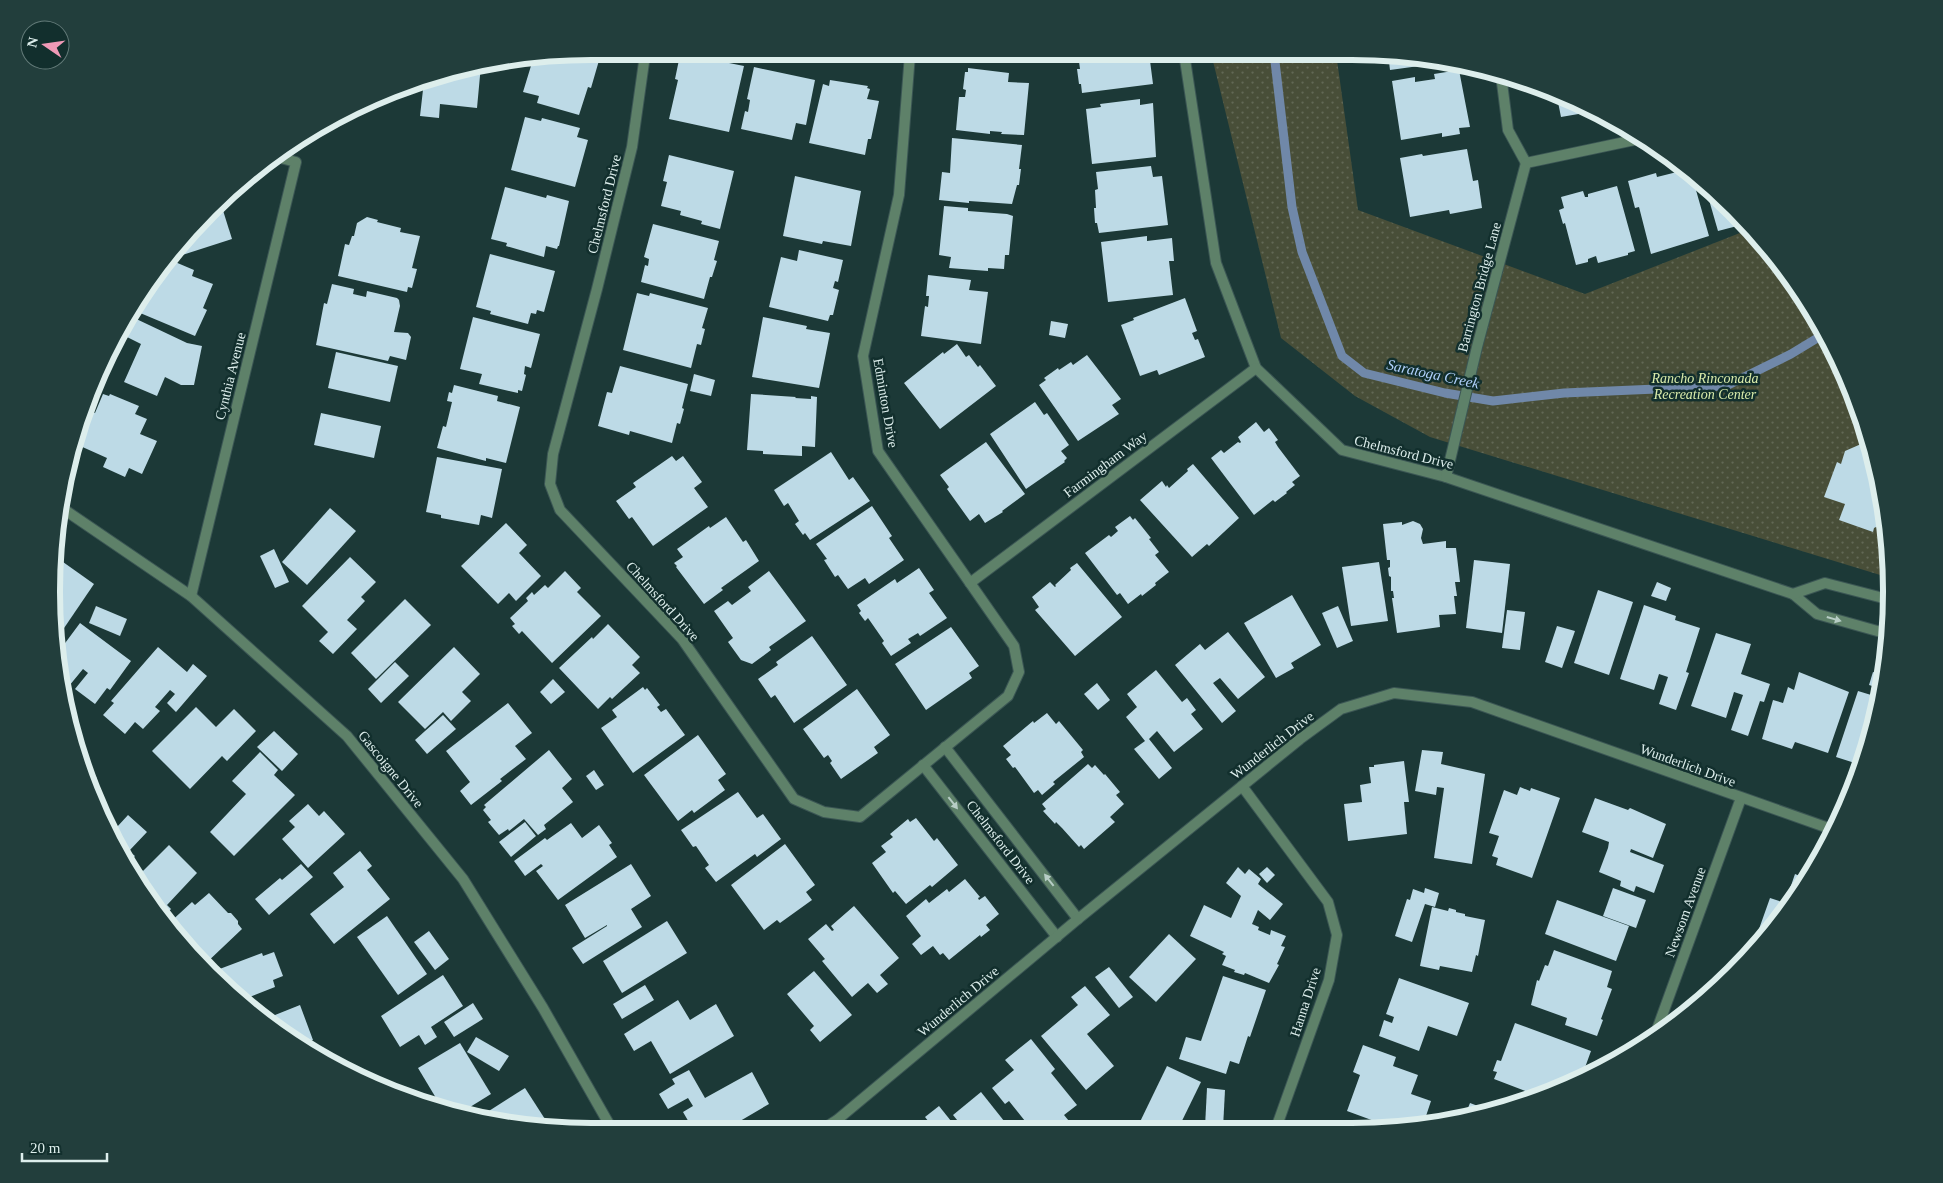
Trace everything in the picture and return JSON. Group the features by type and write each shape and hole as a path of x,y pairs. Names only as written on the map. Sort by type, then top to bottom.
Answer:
{"street":[{"name":"Chelmsford Drive","path":"644,60 632,146 597,290 552,454 550,484 560,510 682,639 794,799 824,812 860,817 923,765 1057,937"},
{"name":"Edminton Drive","path":"910,60 899,195 863,356 878,451 1014,646 1018,672 1008,696 923,765"},
{"name":"Chelmsford Drive","path":"1185,60 1216,264 1256,368 1342,450 1446,477 1793,594 1817,614 1881,632"},
{"path":"1502,82 1508,130 1526,163 1632,141"},
{"name":"Cynthia Avenue","path":"191,596 296,162 284,159"},
{"name":"Barrington Bridge Lane","path":"1446,477 1477,347 1526,163"},
{"name":"Farmingham Way","path":"970,582 1256,368"},
{"name":"Gascoigne Drive","path":"67,511 191,596 347,736 463,879 543,1008 608,1123"},
{"path":"1793,594 1825,582 1883,598"},
{"name":"Wunderlich Drive","path":"832,1123 1078,919 1300,739 1341,709 1394,693 1472,702 1828,828"},
{"name":"Chelmsford Drive","path":"945,747 1078,919"},
{"name":"Hanna Drive","path":"1242,786 1328,902 1337,935 1329,980 1277,1123"},
{"name":"Newsom Avenue","path":"1659,1025 1741,798"}],"green space":[{"name":"Rancho Rinconada Recreation Center","path":"1213,60 1337,60 1358,210 1585,294 1742,232 1773,268 1793,296 1812,326 1843,388 1865,454 1873,488 1883,576 1430,437 1355,396 1281,338"}],"building":[{"path":"599,60 591,88 588,87 579,115 537,103 539,96 523,92 532,64"},
{"path":"679,60 714,60 744,66 729,132 669,119 678,80 675,79"},
{"path":"1079,60 1150,60 1153,84 1082,93 1077,69 1080,69"},
{"path":"1389,61 1424,65 1390,70"},
{"path":"754,67 815,80 806,125 796,123 792,140 741,129 745,111 748,112 750,100 747,99"},
{"path":"968,68 1009,73 1008,82 1029,83 1024,135 956,130 959,97 965,97 966,90 963,89 965,72 968,72"},
{"path":"1459,71 1470,127 1459,128 1460,134 1442,137 1442,133 1401,140 1392,81 1415,77 1415,82 1435,79 1434,74"},
{"path":"480,72 477,108 440,104 439,118 420,116 423,87 443,83 443,81 454,78"},
{"path":"830,80 868,86 867,88 870,89 867,99 879,101 871,139 868,139 865,155 809,143 823,84 829,86"},
{"path":"1140,99 1140,105 1153,103 1156,157 1092,164 1086,109 1101,107 1100,104"},
{"path":"1553,99 1583,113 1561,117 1558,102 1553,103"},
{"path":"525,117 541,121 542,118 580,128 577,137 588,140 575,187 511,170"},
{"path":"952,138 1022,145 1019,185 1017,185 1012,204 939,200 942,172 950,173"},
{"path":"1467,149 1473,181 1478,180 1482,208 1450,214 1449,210 1410,217 1400,158"},
{"path":"669,155 734,171 720,229 701,224 702,221 680,215 681,211 661,206 667,182 663,181"},
{"path":"1151,166 1153,177 1162,176 1168,225 1099,233 1097,223 1095,223 1094,208 1096,208 1095,190 1098,189 1096,172"},
{"path":"1677,172 1695,186 1709,236 1651,254 1639,207 1635,208 1628,181 1656,173 1657,177"},
{"path":"795,176 861,191 851,246 823,241 822,244 783,236"},
{"path":"1617,186 1635,251 1628,253 1628,255 1598,263 1596,256 1588,259 1588,262 1576,265 1565,223 1563,224 1559,210 1564,208 1561,197 1583,191 1585,197 1588,197 1588,194"},
{"path":"505,187 546,198 547,195 569,201 557,249 546,246 544,257 506,246 507,243 491,239"},
{"path":"1709,198 1737,226 1718,231"},
{"path":"944,206 968,208 968,211 1013,216 1009,255 1005,255 1004,269 988,268 988,271 949,268 951,257 939,255"},
{"path":"223,210 232,239 180,256"},
{"path":"367,217 378,220 377,222 401,228 400,232 420,236 412,268 417,269 412,288 408,287 407,292 338,276 345,244 349,245 352,236 354,236 357,223"},
{"path":"653,224 719,241 714,260 717,261 704,299 641,282 645,265 648,266 649,259 644,257"},
{"path":"1147,236 1147,241 1172,238 1174,261 1169,261 1173,295 1108,302 1101,242"},
{"path":"799,250 843,260 838,282 835,281 833,288 839,290 833,315 830,315 828,321 769,307 781,257 797,261"},
{"path":"490,254 555,271 544,312 537,310 536,314 531,313 528,324 490,314 491,311 476,307"},
{"path":"175,262 194,270 192,276 213,284 203,308 207,310 195,336 139,313"},
{"path":"928,275 971,280 969,290 988,292 981,344 921,336 925,306 928,307 929,296 926,296"},
{"path":"332,284 354,289 353,294 366,297 367,291 399,300 400,306 394,332 408,333 411,337 406,360 390,356 388,361 316,345 324,303 327,304"},
{"path":"637,293 649,296 650,293 708,308 702,328 705,329 701,345 697,344 691,368 623,350"},
{"path":"1185,298 1197,331 1192,333 1195,340 1198,339 1205,357 1159,375 1157,370 1140,376 1121,325 1134,320 1133,318"},
{"path":"473,317 540,334 531,368 525,366 524,374 526,375 522,391 518,390 518,393 479,384 482,374 460,369"},
{"path":"763,317 807,326 806,329 830,333 819,388 752,377"},
{"path":"136,319 187,343 202,346 194,385 181,385 165,377 157,396 124,382 141,344 126,336"},
{"path":"1051,321 1068,324 1065,338 1049,335"},
{"path":"957,344 966,357 969,355 978,367 980,365 996,386 940,429 904,383 943,352 944,354"},
{"path":"336,352 398,366 390,402 328,388"},
{"path":"1087,355 1121,399 1112,405 1119,414 1078,441 1039,385 1046,380 1044,378 1058,368 1059,370 1071,362 1073,365"},
{"path":"620,366 688,384 680,424 677,423 672,443 630,431 629,435 598,426 607,392 612,393"},
{"path":"694,374 715,380 711,396 690,391"},
{"path":"454,385 498,396 497,401 520,407 506,463 486,458 486,461 437,448 443,426 446,427 452,402 447,401 449,392 452,393"},
{"path":"103,394 109,396 110,394 139,406 135,414 147,419 140,434 157,441 142,474 129,468 125,477 103,467 107,458 80,446 92,412 95,413"},
{"path":"751,394 811,399 811,396 817,397 815,447 802,446 802,456 763,454 763,451 747,450"},
{"path":"1035,402 1044,415 1047,413 1069,445 1061,451 1067,458 1065,462 1026,489 990,434"},
{"path":"321,413 381,426 374,458 314,445"},
{"path":"1256,422 1264,432 1269,428 1278,440 1275,442 1278,447 1300,476 1292,482 1295,485 1287,493 1275,502 1273,500 1254,515 1211,458 1221,450 1224,453 1238,442 1240,443 1238,437"},
{"path":"986,442 1025,494 1003,512 985,523 979,514 970,521 947,489 949,487 940,475"},
{"path":"1862,444 1873,488 1878,522 1878,526 1874,528 1873,532 1839,520 1845,504 1824,497 1837,462 1841,464 1845,451"},
{"path":"831,452 849,480 853,477 870,501 810,540 805,533 803,535 795,524 799,521 788,503 784,506 774,490"},
{"path":"672,456 676,461 683,456 702,482 694,488 708,507 653,546 632,517 629,519 616,501 636,487 633,483"},
{"path":"437,457 502,469 492,518 481,515 479,525 441,518 441,515 426,512"},
{"path":"1193,464 1239,518 1209,546 1207,544 1192,557 1140,500 1162,481 1169,488"},
{"path":"872,506 892,536 889,538 904,560 869,584 865,578 848,589 838,575 835,577 824,560 827,559 816,544"},
{"path":"330,508 356,531 307,585 282,562"},
{"path":"1130,516 1133,520 1135,518 1151,538 1149,539 1159,552 1155,555 1169,572 1142,596 1141,594 1128,604 1120,593 1117,595 1085,553 1109,535 1111,537 1118,531 1115,527"},
{"path":"726,517 743,542 746,540 759,561 721,588 723,590 704,604 674,563 683,557 677,549 709,526 710,528"},
{"path":"1413,521 1420,524 1423,529 1421,538 1423,544 1446,541 1446,548 1456,548 1460,582 1455,582 1457,596 1454,596 1456,614 1439,615 1440,627 1397,633 1392,598 1394,598 1393,591 1391,591 1391,577 1389,576 1388,568 1390,567 1390,560 1387,560 1383,524 1402,522 1402,525"},
{"path":"506,523 527,545 519,553 541,576 516,601 509,593 498,604 461,566"},
{"path":"274,549 289,582 275,588 260,556"},
{"path":"350,557 376,582 361,597 365,601 347,620 357,629 333,654 319,641 328,632 302,606"},
{"path":"1474,560 1510,564 1502,633 1466,628"},
{"path":"63,562 94,584 62,632 60,592 61,565"},
{"path":"1379,562 1388,621 1351,626 1342,567"},
{"path":"1077,563 1122,617 1075,656 1035,610 1039,607 1032,597 1050,582 1055,587 1071,570 1070,568"},
{"path":"919,568 934,590 929,593 947,618 920,636 918,633 908,639 911,643 891,656 882,643 884,641 868,618 865,621 859,613 861,611 857,605 895,579 897,583"},
{"path":"565,571 581,588 577,592 601,616 552,663 522,631 519,634 512,626 515,624 510,618 528,601 526,598 532,592 534,595 545,585 548,588"},
{"path":"769,571 806,621 769,647 771,650 752,664 741,660 728,642 733,638 714,611 728,601 732,605 751,591 748,587"},
{"path":"1657,582 1671,588 1666,601 1651,596"},
{"path":"1598,590 1633,602 1609,675 1574,663"},
{"path":"1292,595 1321,645 1291,663 1294,668 1276,678 1244,623"},
{"path":"405,599 431,625 376,679 351,653"},
{"path":"1644,605 1676,616 1675,620 1700,628 1686,672 1689,673 1676,710 1659,704 1668,677 1659,674 1654,690 1620,679"},
{"path":"96,606 127,619 120,636 89,623"},
{"path":"1338,606 1353,641 1337,648 1322,613"},
{"path":"1507,610 1525,612 1520,650 1502,648"},
{"path":"80,623 131,661 110,690 107,688 95,704 75,689 88,673 83,669 69,686 63,646"},
{"path":"608,624 640,657 632,665 640,673 612,699 610,697 598,709 559,668"},
{"path":"1557,626 1575,631 1562,668 1545,662"},
{"path":"951,627 979,666 969,673 972,678 926,710 895,664"},
{"path":"1228,632 1265,677 1238,699 1220,678 1213,683 1236,711 1222,723 1175,665 1200,644 1205,650"},
{"path":"1716,633 1751,644 1741,674 1770,684 1764,702 1760,701 1748,736 1731,730 1743,695 1734,692 1726,718 1691,706"},
{"path":"812,636 847,685 794,723 775,695 771,698 758,679 778,665 776,662"},
{"path":"158,647 187,672 193,664 207,676 176,712 167,703 175,694 170,690 155,707 160,711 143,729 135,722 125,734 103,715 114,703 111,701"},
{"path":"454,647 480,674 462,692 471,701 451,721 443,712 425,729 398,702"},
{"path":"395,662 409,676 381,703 368,689"},
{"path":"1156,670 1182,702 1187,698 1196,710 1191,714 1203,729 1174,752 1157,731 1149,739 1172,768 1159,779 1134,749 1145,741 1126,717 1137,707 1127,694"},
{"path":"1799,672 1849,692 1828,753 1795,742 1792,749 1762,739 1773,700 1783,703 1788,687 1794,690"},
{"path":"1873,672 1876,673 1874,687 1869,685"},
{"path":"553,679 565,692 551,704 540,692"},
{"path":"1097,683 1110,700 1098,710 1084,694"},
{"path":"643,687 645,690 647,688 660,705 657,707 661,712 666,709 685,735 633,773 601,728 617,717 612,710"},
{"path":"857,689 890,735 874,747 878,753 841,779 830,763 832,761 828,755 824,758 803,729"},
{"path":"1858,691 1873,696 1855,763 1836,757"},
{"path":"508,703 532,733 515,746 526,759 471,805 460,791 470,782 446,751"},
{"path":"196,707 216,727 234,709 256,731 227,761 222,756 190,789 152,751"},
{"path":"1047,713 1056,724 1059,721 1083,750 1081,752 1084,757 1053,782 1055,784 1042,795 1038,790 1034,793 1015,767 1013,768 1006,759 1011,755 1003,746 1033,721 1034,723"},
{"path":"443,715 456,729 427,754 415,740"},
{"path":"274,731 298,754 282,771 257,747"},
{"path":"698,735 726,774 718,780 725,790 694,813 692,810 678,821 644,775"},
{"path":"549,750 572,779 562,788 573,802 544,825 546,829 538,835 524,819 509,831 508,829 499,835 488,822 491,820 483,810 486,807 484,805"},
{"path":"1422,750 1443,752 1441,764 1485,774 1472,864 1434,858 1444,788 1437,787 1436,795 1415,791"},
{"path":"260,752 278,770 274,775 295,795 234,856 210,832 246,794 232,781"},
{"path":"1404,761 1409,802 1404,802 1407,834 1348,841 1344,804 1362,802 1360,785 1371,783 1369,767"},
{"path":"1088,764 1092,768 1095,765 1105,774 1120,792 1116,795 1124,804 1110,817 1115,822 1084,849 1081,845 1079,847 1056,822 1055,824 1043,811 1046,809 1042,804"},
{"path":"594,770 604,785 596,790 586,776"},
{"path":"1520,787 1530,791 1531,788 1560,798 1532,878 1496,865 1498,858 1492,856 1499,836 1489,833 1504,790 1517,795"},
{"path":"738,792 757,818 763,814 781,839 757,857 755,854 716,882 705,868 709,865 696,846 693,847 681,830"},
{"path":"1595,798 1628,810 1630,808 1666,824 1653,858 1631,849 1630,852 1664,865 1654,893 1636,886 1634,892 1620,886 1621,881 1599,872 1609,842 1582,832"},
{"path":"308,804 319,816 324,811 345,834 308,868 282,839 295,827 289,821"},
{"path":"128,815 147,832 129,851 135,856 132,859 114,824 117,827"},
{"path":"916,818 934,841 937,838 958,865 932,887 930,885 906,904 895,891 893,893 872,863 886,852 881,846 893,837 890,834 908,819 910,822"},
{"path":"525,822 536,836 511,857 499,842"},
{"path":"571,823 582,838 599,825 612,843 609,845 617,857 558,900 536,871 543,866 541,864 525,876 514,861 545,838 547,840"},
{"path":"785,844 815,885 806,892 812,900 780,923 777,920 764,930 731,885"},
{"path":"169,845 197,873 167,905 171,909 168,912 136,865 143,871"},
{"path":"360,851 372,866 367,870 390,899 334,944 310,914 344,887 333,873"},
{"path":"301,864 313,877 269,915 255,899 280,878 282,880"},
{"path":"631,864 651,896 631,909 642,927 583,964 572,948 607,925 585,938 565,905"},
{"path":"1238,867 1245,874 1249,869 1261,879 1258,884 1283,904 1270,920 1258,910 1252,924 1259,927 1258,930 1270,935 1271,930 1286,936 1281,946 1285,947 1277,964 1279,965 1269,983 1245,973 1244,975 1234,972 1235,970 1222,965 1226,956 1222,954 1224,952 1190,936 1204,905 1231,918 1241,896 1226,883"},
{"path":"1267,867 1275,875 1267,883 1259,874"},
{"path":"1795,874 1800,876 1793,887 1788,894"},
{"path":"965,879 980,897 978,898 979,900 985,896 999,914 986,925 990,930 981,937 980,935 949,960 943,953 940,955 933,946 921,955 912,944 921,936 906,916 926,899 929,903 947,889 949,892"},
{"path":"1425,888 1439,893 1435,907 1425,904 1412,942 1395,936 1407,899 1410,900 1413,889 1424,893"},
{"path":"1613,888 1646,900 1636,928 1603,916"},
{"path":"209,893 228,913 231,913 242,929 209,960 173,919 192,902 195,905"},
{"path":"1770,898 1782,902 1761,930 1759,929"},
{"path":"1557,900 1629,926 1616,961 1545,934"},
{"path":"854,906 899,958 880,975 888,984 877,993 868,983 852,997 822,961 825,959 808,939 826,924 832,931 834,930 831,926"},
{"path":"1432,907 1448,911 1449,908 1465,914 1465,916 1485,920 1478,956 1476,955 1472,972 1440,966 1439,970 1420,966"},
{"path":"387,916 427,974 398,995 357,937"},
{"path":"667,921 687,953 622,993 603,961"},
{"path":"429,931 449,959 435,970 414,942"},
{"path":"1169,934 1196,959 1156,1002 1129,977"},
{"path":"1554,950 1612,971 1607,987 1612,989 1597,1036 1565,1025 1567,1018 1531,1005 1537,980 1539,981 1545,965 1548,966"},
{"path":"274,952 283,976 273,980 275,987 249,997 219,969 262,953 263,956"},
{"path":"1109,967 1133,997 1119,1008 1095,977"},
{"path":"814,971 852,1015 820,1042 810,1030 814,1026 787,994"},
{"path":"443,975 463,1006 431,1027 437,1037 425,1045 419,1035 400,1047 381,1016"},
{"path":"1223,976 1266,990 1239,1064 1230,1061 1226,1074 1179,1059 1186,1037 1201,1041"},
{"path":"1399,978 1469,1003 1457,1036 1428,1026 1419,1051 1379,1036 1384,1020 1392,1023 1394,1017 1386,1014"},
{"path":"645,985 654,1000 622,1019 613,1004"},
{"path":"1085,986 1110,1015 1087,1034 1114,1066 1086,1090 1041,1036 1078,1005 1071,997"},
{"path":"678,1000 690,1020 716,1004 734,1036 670,1074 651,1041 634,1051 624,1034"},
{"path":"473,1003 483,1019 454,1037 444,1022"},
{"path":"300,1005 313,1040 309,1041 272,1016"},
{"path":"1515,1023 1591,1051 1584,1069 1529,1092 1494,1079 1497,1072 1493,1071 1497,1060 1501,1061"},
{"path":"476,1037 509,1056 499,1071 467,1052"},
{"path":"1031,1039 1055,1069 1051,1073 1077,1105 1064,1115 1069,1121 1067,1123 1027,1123 1009,1101 1005,1104 992,1088 1014,1070 1005,1060"},
{"path":"460,1043 491,1094 468,1108 437,1100 418,1068"},
{"path":"1363,1045 1396,1057 1393,1066 1418,1075 1411,1094 1431,1101 1426,1117 1378,1122 1347,1111 1360,1075 1353,1072"},
{"path":"1167,1066 1201,1082 1181,1123 1139,1123"},
{"path":"689,1070 705,1098 752,1072 769,1104 737,1123 689,1123 683,1112 693,1106 688,1098 668,1109 659,1094 675,1084 672,1079"},
{"path":"525,1088 546,1121 522,1118 486,1113"},
{"path":"1207,1088 1225,1090 1223,1123 1205,1123"},
{"path":"981,1092 1006,1123 960,1123 953,1115"},
{"path":"1470,1103 1480,1107 1467,1110"},
{"path":"939,1106 953,1123 930,1123 925,1117"}],"waterway":[{"name":"Saratoga Creek","path":"1275,60 1292,207 1302,252 1342,356 1364,373 1445,393 1493,401 1564,393 1726,386 1791,354 1818,338"}]}
